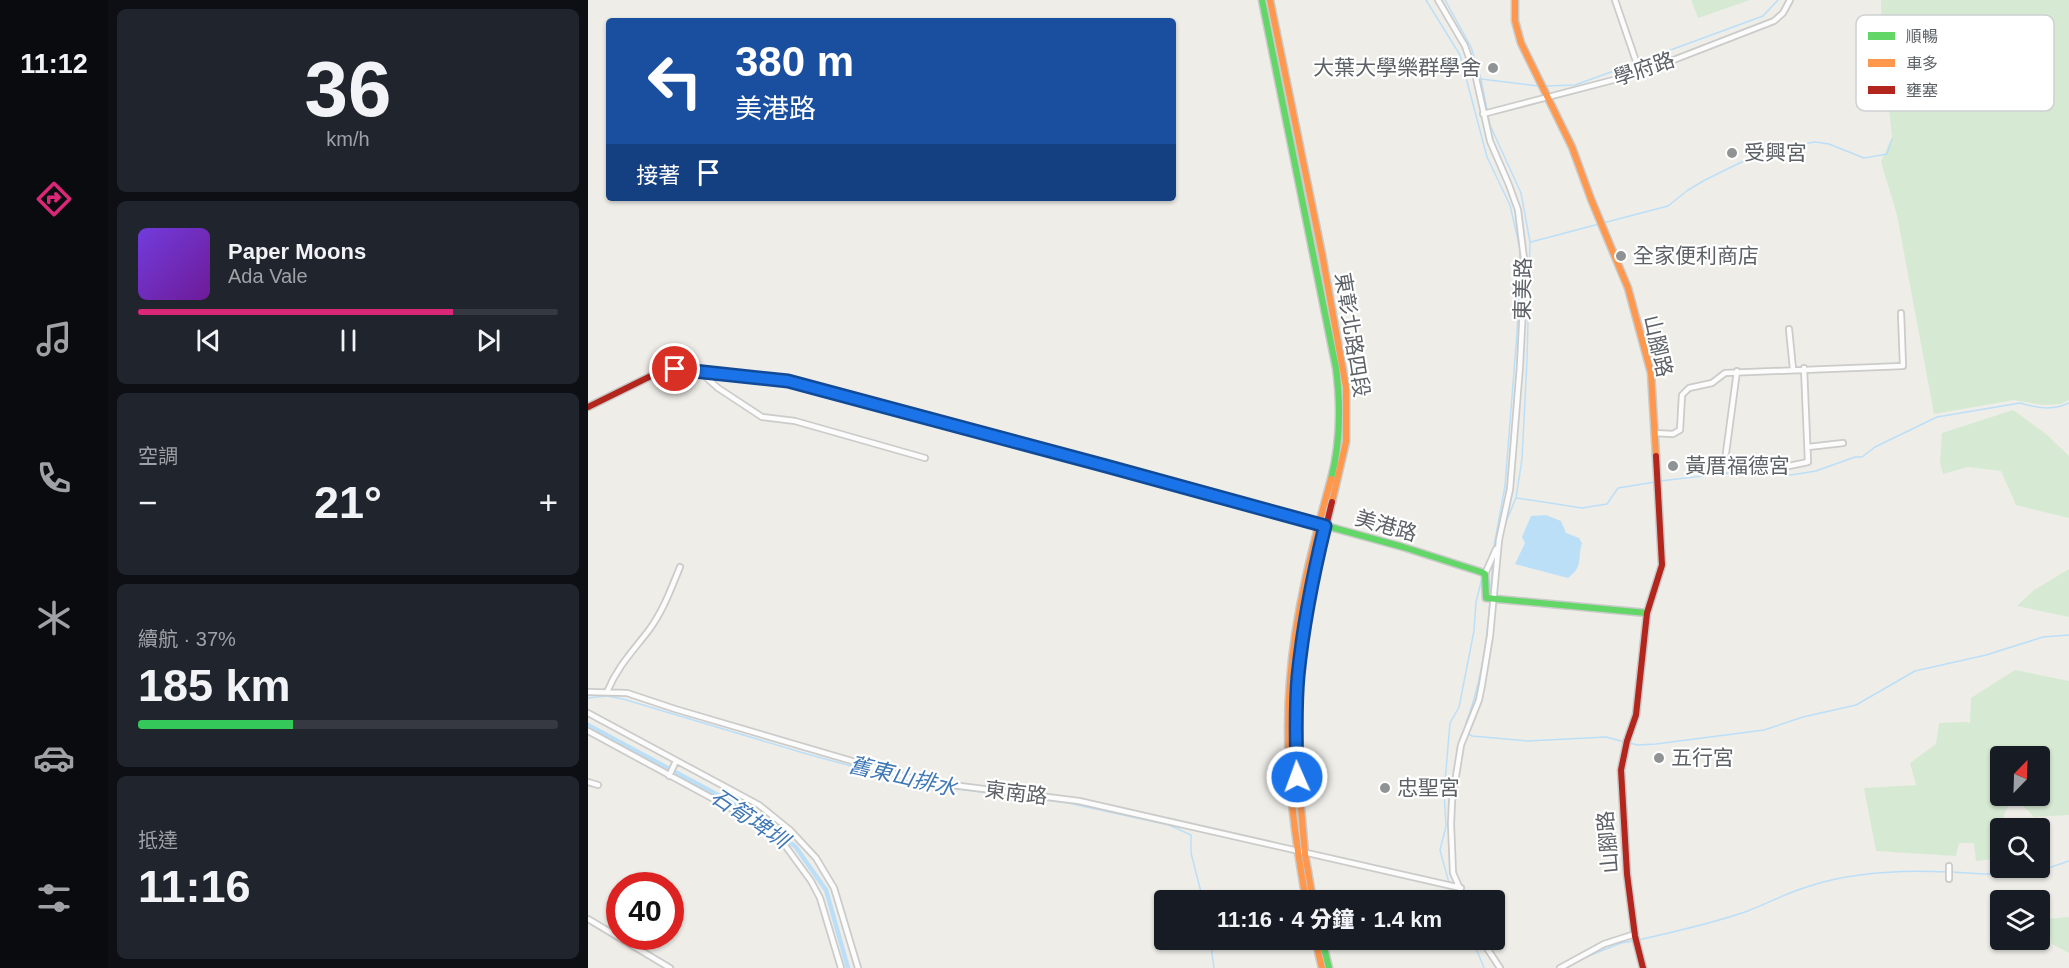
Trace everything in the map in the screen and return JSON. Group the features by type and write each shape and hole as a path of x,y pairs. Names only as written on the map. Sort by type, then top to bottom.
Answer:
{"street":[{"name":"東彰北路四段","path":"1262,0 1336,368 1340,405 1339,441 1293,650 1290,692 1290,776 1297,852 1304,890"},
{"name":"東彰北路四段","path":"1270,0 1346,387 1346,442 1321,525 1297,687 1295,734 1297,777 1311,890"},
{"name":"東美路","path":"1438,0 1465,46 1476,78 1490,141 1518,210 1525,267 1510,489 1499,540"},
{"name":"山腳路","path":"1515,0 1515,21 1521,43 1572,147 1628,288 1651,373 1662,565 1647,613 1636,715 1621,770 1627,874 1635,935 1643,968"},
{"path":"1615,0 1640,73"},
{"name":"學府路","path":"1483,114 1546,95 1640,73 1774,21 1784,13 1790,0"},
{"path":"1307,219 1314,217"},
{"path":"1654,433 1673,434 1680,430 1681,399 1689,388 1712,383 1725,373 1804,368 1903,366 1901,313"},
{"path":"1789,329 1793,369"},
{"path":"1784,467 1808,462 1804,368"},
{"name":"美港路","path":"588,407 661,371 675,369 788,381 1403,547 1483,573"},
{"path":"698,370 718,388 762,417 795,421 925,458"},
{"path":"1726,453 1737,371"},
{"path":"1808,447 1844,443"},
{"path":"1499,540 1483,573 1486,598 1647,613"},
{"path":"1461,888 1453,873 1452,801 1461,745 1479,700 1482,685 1490,636 1499,540"},
{"path":"607,692 619,667 660,614 680,567"},
{"name":"東南路","path":"588,692 627,693 920,781 1079,801 1461,888"},
{"path":"588,713 759,805 790,830 816,858 834,888 858,968"},
{"path":"588,731 756,822 784,844 811,881 820,898 841,968"},
{"path":"669,776 676,761"},
{"path":"588,782 597,785"},
{"path":"1949,866 1949,879"},
{"path":"588,919 667,967"},
{"path":"1560,968 1604,944 1635,935"},
{"path":"1318,950 1322,968"},
{"path":"1325,950 1329,968"},
{"path":"1488,950 1500,968"}],"green space":[{"path":"1691,0 1750,0 1698,18"},
{"path":"1881,0 2069,0 2069,400 2060,404 2043,405 2014,400 1934,414 1897,215 1881,162 1892,137 1889,111 2054,111 2054,15 1881,15"},
{"path":"2013,410 2046,434 2069,456 2069,518 2016,505 2001,471 1968,467 1943,474 1940,462 1942,433"},
{"path":"2069,569 2069,617 2017,606 2034,590"},
{"path":"2015,670 2069,681 2069,815 2034,817 2024,806 2050,806 2050,746 1990,746 1990,806 2008,806 2003,818 1990,818 1990,859 1976,861 1974,843 1959,843 1956,856 1876,851 1864,788 1916,785 1910,763 1936,744 1939,723 1970,723 1971,698"},
{"path":"2069,917 2069,953 2052,944 2050,919"}],"water":[{"path":"1546,515 1561,521 1566,533 1579,538 1582,543 1578,566 1568,578 1515,564 1525,543 1522,537 1531,516"}],"waterway":[{"path":"1426,0 1460,55 1487,157 1510,205 1520,249 1517,333 1505,486 1494,546 1484,570"},
{"path":"1445,0 1471,47 1481,79 1490,125 1521,193 1530,242 1522,459 1516,498 1505,524"},
{"path":"1638,62 1763,16 1778,0"},
{"path":"1546,86 1575,85 1633,64"},
{"path":"1481,79 1538,86"},
{"path":"1603,223 1668,206 1705,180 1766,150 1815,142 1829,144 1864,158 1887,154 1892,139"},
{"path":"1531,242 1599,224"},
{"path":"1660,481 1728,473 1791,475 1816,471 1855,457 1862,457 1875,447 1937,417 2020,403 2045,408 2069,403"},
{"path":"1517,498 1582,508 1607,504 1618,488 1655,482"},
{"path":"1490,596 1493,559"},
{"path":"1449,883 1440,850 1446,826 1444,793 1450,723 1459,707 1482,578"},
{"path":"1466,728 1482,663 1490,601"},
{"path":"1629,743 1656,744 1764,730 1803,717 1856,705 1915,671 1986,655 2043,637 2069,635"},
{"name":"舊東山排水","path":"588,698 607,696 623,699 917,784 1068,803 1169,825 1191,835 1191,853 1200,890"},
{"name":"石筍埤圳","path":"588,725 729,801 795,846 826,890 848,968"},
{"path":"1467,733 1472,736 1528,741 1606,737 1625,742"},
{"path":"1952,872 2034,873 2069,861"},
{"path":"1638,940 1732,916 1826,881 1878,873 1947,872"},
{"path":"1581,959 1621,943 1633,941"},
{"name":"舊東山排水","path":"1212,950 1214,968"},
{"path":"1476,950 1484,968"}],"traffic: fast":[{"path":"1262,0 1336,368 1339,424 1337,451 1331,479"},
{"path":"1199,491 1403,547 1481,572 1485,574 1486,598 1647,613"},
{"path":"1325,950 1329,968"}],"traffic: slow":[{"path":"1270,0 1322,254 1346,387 1346,442 1332,502"},
{"path":"1515,0 1515,21 1521,43 1572,147 1628,288 1651,373 1656,456"},
{"path":"808,386 1199,491"},
{"path":"1304,890 1291,791 1288,708 1292,655 1300,604 1331,479"},
{"path":"1295,738 1305,854 1311,890"},
{"path":"1318,950 1322,968"}],"traffic: jam":[{"path":"588,407 661,371 675,369 788,381 808,386"},
{"path":"1643,968 1635,936 1627,874 1621,770 1627,741 1636,715 1647,613 1662,565 1656,456"},
{"path":"1295,738 1297,679 1301,649 1332,502"}],"place":[{"name":"大葉大學樂群學舍","path":"1493,68"},
{"name":"受興宮","path":"1732,153"},
{"name":"全家便利商店","path":"1621,256"},
{"name":"黃厝福德宮","path":"1673,466"},
{"name":"五行宮","path":"1659,758"},
{"name":"忠聖宮","path":"1385,788"}],"route":[{"path":"675,369 788,381 1325,526 1298,675 1295,734 1297,777"}]}
